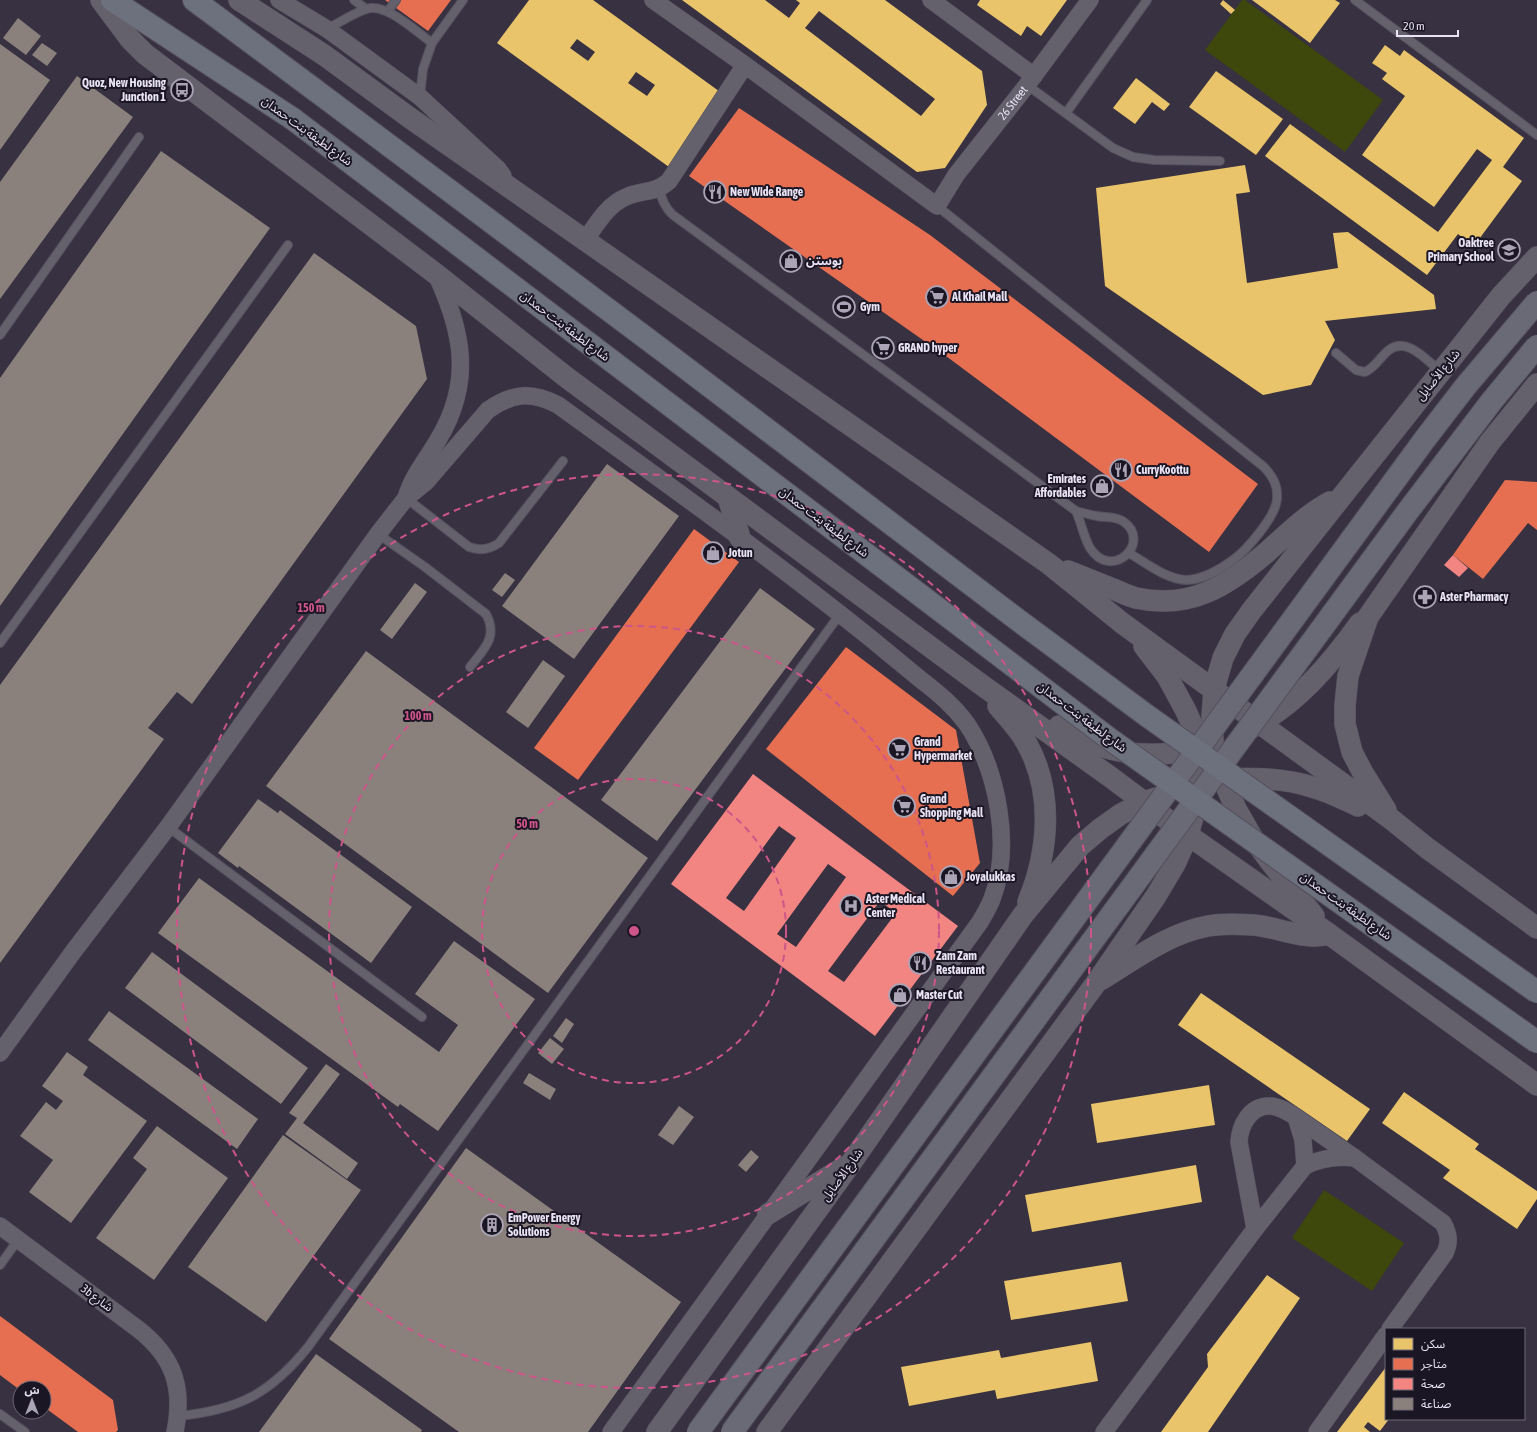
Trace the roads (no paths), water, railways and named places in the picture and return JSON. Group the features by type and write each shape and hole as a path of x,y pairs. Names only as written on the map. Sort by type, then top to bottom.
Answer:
{"main road":[{"name":"شارع لطيفة بنت حمدان","path":"112,0 293,119 1111,740 1537,1042"},
{"path":"194,0 666,353 1139,711 1537,992"},
{"path":"698,1432 1425,439 1465,387 1537,302"},
{"path":"732,1432 1422,492 1491,402 1537,346"}],"street":[{"path":"101,0 130,39 145,54 436,274 566,377 978,683 1537,1085"},
{"path":"239,0 324,55 410,118 1050,564 1122,623 1391,819 1427,848 1537,928"},
{"path":"279,0 327,30 420,97 502,173 505,184"},
{"path":"653,0 745,64 937,206"},
{"path":"931,0 1031,81"},
{"name":"26 Street","path":"937,206 956,175 1031,81 1090,0"},
{"path":"586,240 608,209 617,201 627,196 659,189 669,181 745,64"},
{"name":"شارع الأصايل","path":"1207,745 1212,717 1214,689 1223,658 1235,634 1441,372 1502,296 1537,257"},
{"path":"406,498 416,474 439,439 446,425 457,394 460,378 461,362 455,325 450,307 436,274"},
{"path":"1391,819 1352,752 1345,724 1348,676 1368,617 1490,442 1537,384"},
{"path":"0,1053 73,952 168,827 378,534 406,498 426,482 488,410 500,402 515,396 530,396 545,398 558,405 740,538 840,614 951,704 967,725 980,747 990,772 997,797 1001,823 998,874 992,900 980,922 611,1432"},
{"path":"1537,396 1537,402"},
{"path":"1050,564 1135,598 1162,601 1188,599 1213,590 1235,577 1305,519 1321,507 1343,495"},
{"path":"728,497 740,538"},
{"path":"978,683 990,684 1002,688 1068,732 1086,741 1122,752 1172,753 1207,745 1236,736 1260,724 1283,708 1304,690 1323,670 1361,621 1368,617"},
{"path":"1122,623 1146,648 1167,676 1216,762 1236,809 1252,837 1329,934"},
{"path":"978,683 1014,724 1026,742 1036,762 1045,795 1046,826 1043,849 1036,879 1023,915"},
{"path":"767,1432 1096,983 1167,880 1188,835 1195,810 1198,784 1207,745"},
{"path":"1023,915 1080,846 1100,829 1121,814 1144,802 1198,784 1222,779 1252,778 1283,780 1313,787 1391,819"},
{"name":"شارع الأصايل","path":"657,1432 851,1163 1023,915"},
{"path":"1096,983 1162,942 1181,934 1208,926 1255,926 1312,936 1329,934"},
{"path":"1255,1229 1239,1142 1242,1126 1251,1113 1260,1108 1269,1106 1288,1112 1355,1158 1443,1223 1447,1230 1448,1245 1445,1253 1391,1328"},
{"path":"1296,1117 1303,1140 1305,1166"},
{"path":"1104,1432 1255,1229 1305,1166 1315,1161 1327,1158 1341,1156 1355,1158"},
{"path":"768,1214 851,1163"},
{"name":"3b شارع","path":"0,1226 149,1337 166,1359 177,1385 179,1400 177,1424"},
{"path":"1317,1432 1385,1336"}],"lane":[{"path":"354,0 366,9"},
{"path":"388,11 396,0"},
{"path":"420,97 423,69 432,43 463,0"},
{"path":"1066,114 1147,0"},
{"path":"1355,0 1537,135"},
{"path":"327,30 366,9 377,8 388,11 432,43"},
{"path":"1031,81 1066,114 1113,148 1133,157 1154,160 1220,161"},
{"path":"0,335 139,137"},
{"path":"659,189 664,204 673,215 1076,510 1117,519 1124,522 1132,534 1133,540 1129,553 1123,558 1110,562 1096,554 1090,548 1076,510"},
{"path":"937,206 1264,467 1274,477 1277,489 1277,501 1267,524 1234,560 1221,567 1198,578 1186,580 1175,578 1164,573 1129,553"},
{"path":"0,643 288,245"},
{"path":"1336,353 1356,370 1365,372 1370,370 1390,349 1398,346 1408,347 1416,351 1441,372"},
{"path":"406,498 469,547 481,550 488,549 499,543 563,461"},
{"path":"378,534 425,567 486,614 490,621 491,636 488,643 470,667"},
{"path":"177,1424 204,1413 229,1407 252,1397 273,1384 292,1367 840,614"},
{"path":"168,827 422,1017"},
{"path":"0,1265 18,1240"},
{"path":"0,1414 25,1432"}],"place":[{"name":"Quoz, New Housing Junction 1","path":"182,90"},
{"name":"New Wide Range","path":"715,192"},
{"name":"Oaktree Primary School","path":"1509,250"},
{"name":"بوستن","path":"791,261"},
{"name":"Al Khail Mall","path":"937,297"},
{"name":"Gym","path":"844,307"},
{"name":"GRAND hyper","path":"883,348"},
{"name":"CurryKoottu","path":"1121,470"},
{"name":"Emirates Affordables","path":"1102,486"},
{"name":"Jotun","path":"713,553"},
{"name":"Aster Pharmacy","path":"1425,597"},
{"name":"Grand Hypermarket","path":"899,749"},
{"name":"Grand Shopping Mall","path":"904,806"},
{"name":"Joyalukkas","path":"951,877"},
{"name":"Aster Medical Center","path":"851,906"},
{"name":"Zam Zam Restaurant","path":"920,963"},
{"name":"Master Cut","path":"900,995"},
{"name":"EmPower Energy Solutions","path":"492,1225"}]}
